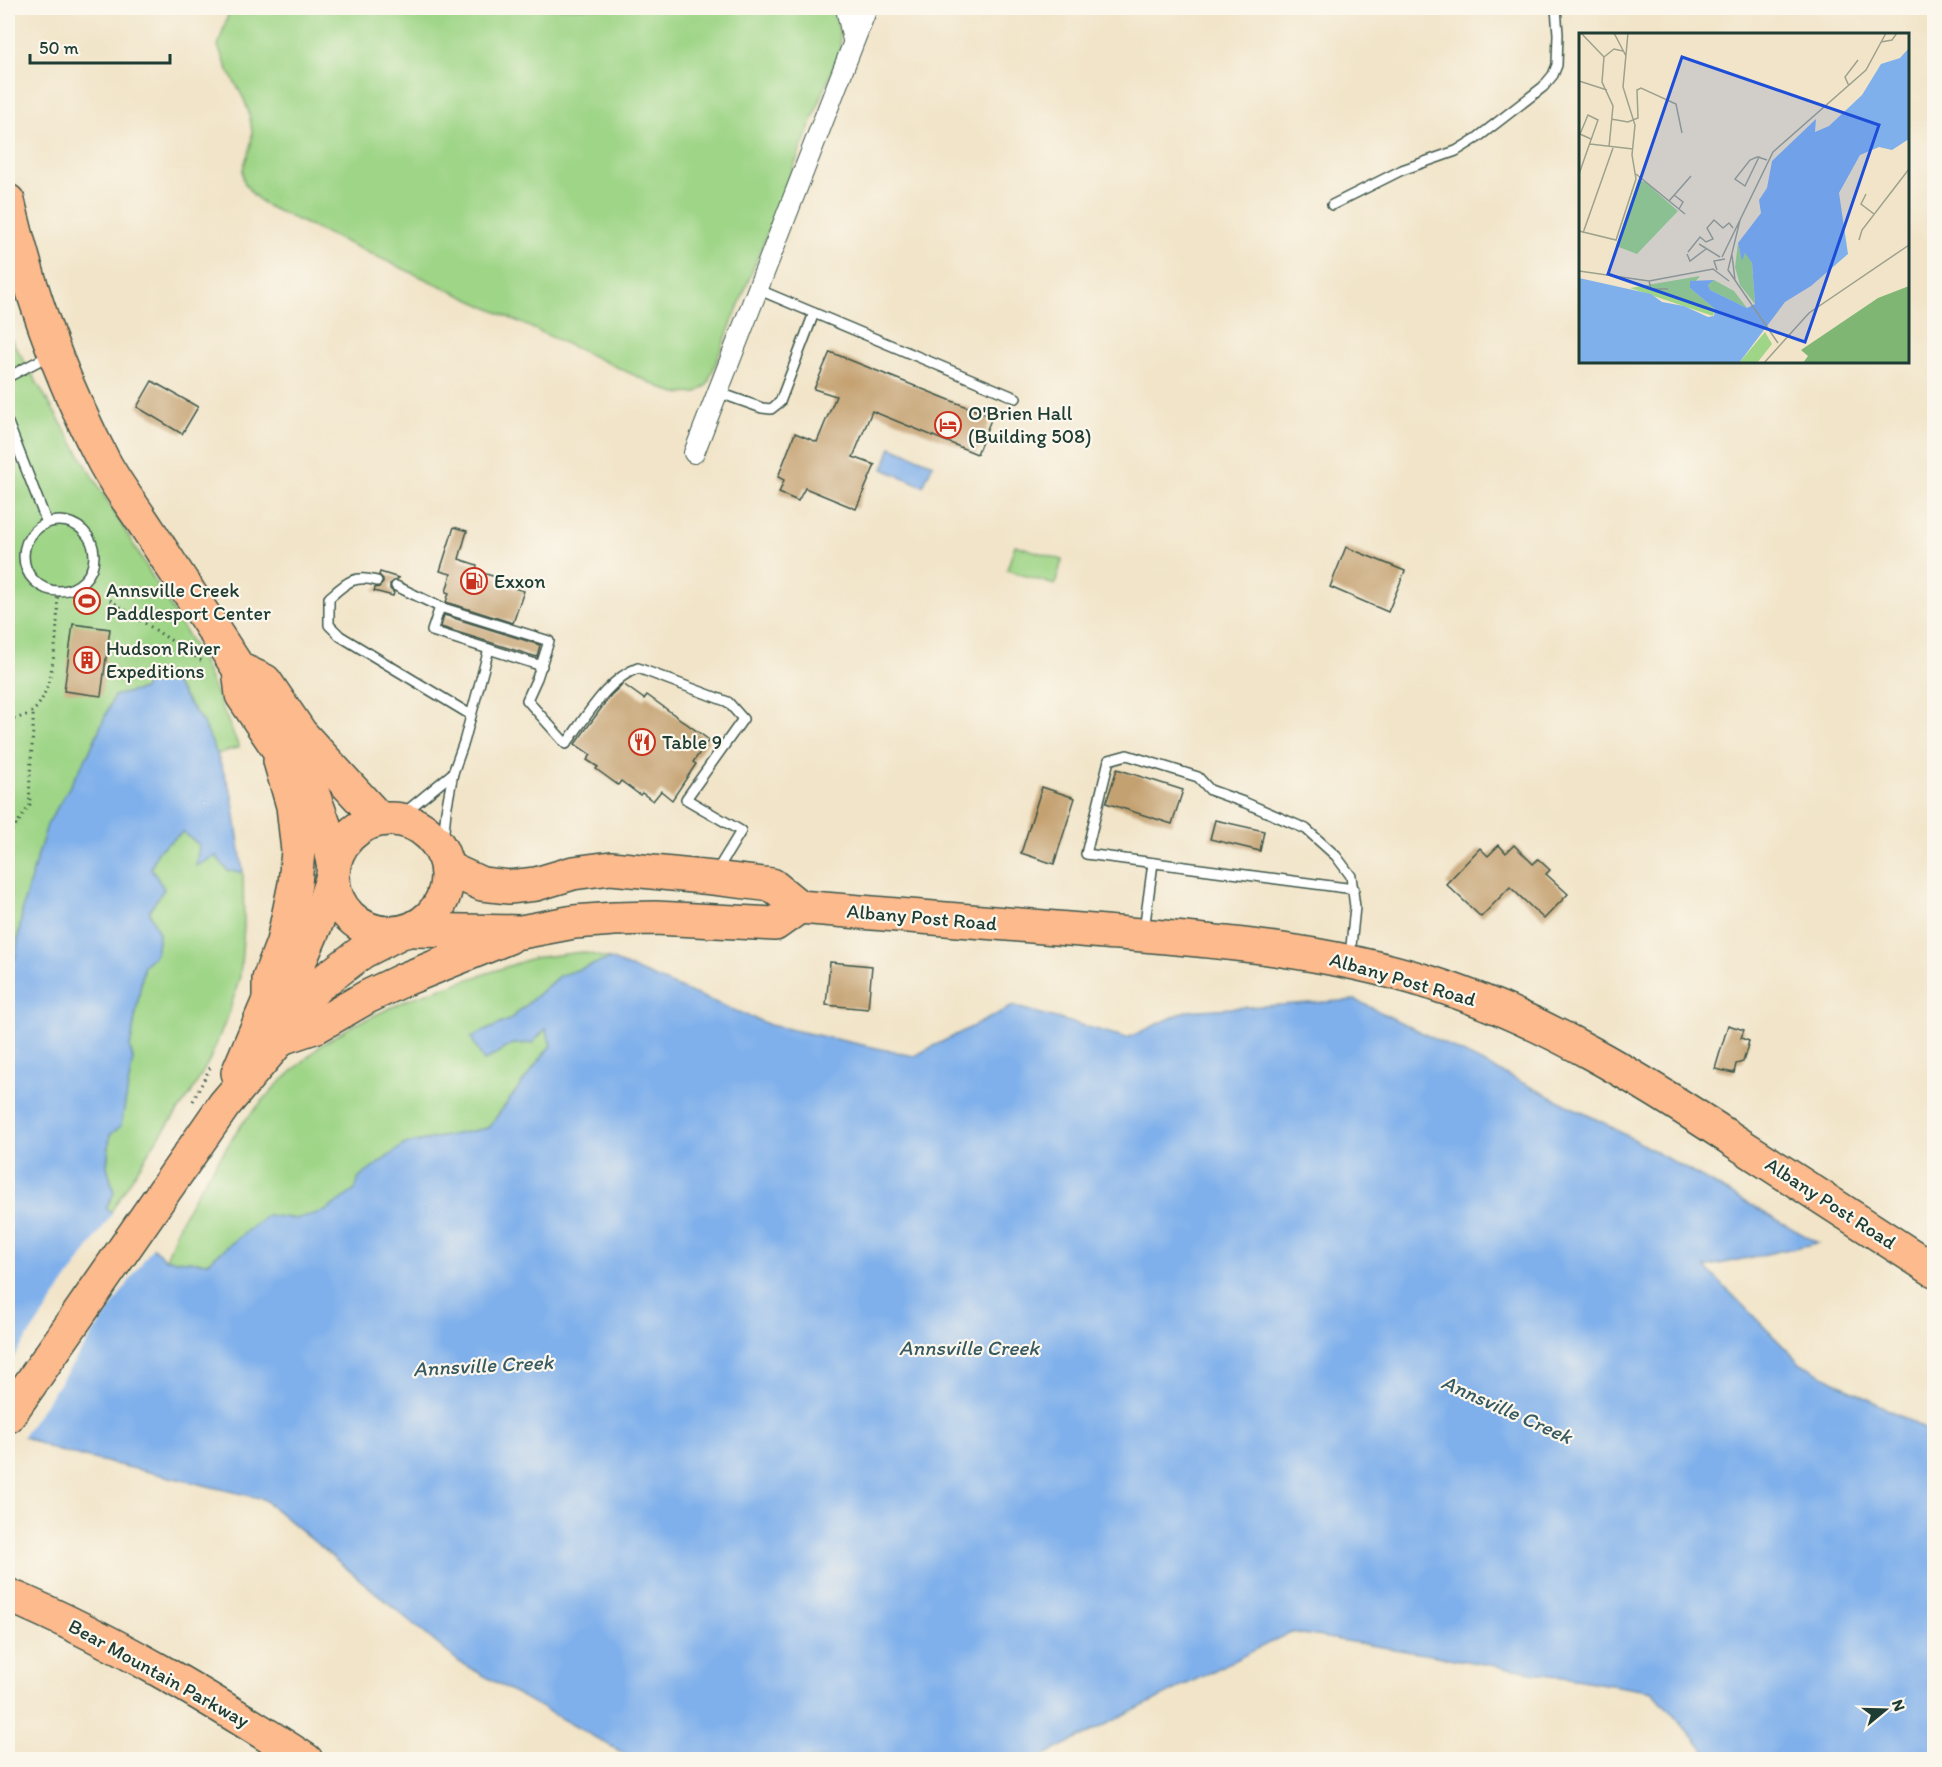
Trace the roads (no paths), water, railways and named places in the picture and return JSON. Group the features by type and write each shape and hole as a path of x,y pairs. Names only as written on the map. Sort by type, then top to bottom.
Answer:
{"highway":[{"path":"8,201 20,254 54,352 82,417 106,464 239,669 242,695 279,750 303,776 314,794 326,830 336,895 346,912 360,925 378,932 521,932 574,922 614,919 655,918 776,924 799,907 772,885 611,868 573,873 536,884 510,887 482,884 444,860"},
{"path":"239,669 265,681 301,734 386,819"},
{"path":"218,1115 269,1000 269,979 283,942 295,884 298,851 292,806 281,767 279,750"},
{"path":"8,1416 218,1115 280,1038 291,1018 315,987 362,952 430,918 441,903 447,886 444,860 431,836 417,825 386,819 361,826 345,838 333,869 321,912 288,988 269,1000"},
{"name":"Albany Post Road","path":"799,907 1230,942 1350,961 1432,983 1480,1000 1575,1044 1662,1094 1935,1270"},
{"path":"280,1038 317,1026 342,1010 403,980 521,932"},
{"name":"Bear Mountain Parkway","path":"8,1595 65,1619 159,1671 247,1722 306,1760"}],"street":[{"path":"846,8 853,40"},
{"path":"694,453 867,8"}],"lane":[{"path":"1332,205 1402,170 1456,151 1477,138 1543,87 1553,75 1557,65 1556,8"},
{"path":"757,289 1016,398"},
{"path":"717,392 762,408 771,409 780,402 814,313"},
{"path":"8,378 54,352"},
{"path":"8,423 46,523"},
{"path":"68,522 79,527 87,535 92,545 94,556 87,577 79,585 69,590 57,591 46,588 28,573 24,561 24,550 28,538 46,523 68,522"},
{"path":"377,581 358,578 349,582 329,598 329,625 340,636 471,715"},
{"path":"396,586 463,616 549,641 542,666 527,700 566,744 611,685 623,675 638,668 728,702 743,719 686,799 741,831 713,878"},
{"path":"440,607 432,631 520,657 542,666"},
{"path":"444,860 446,811 453,773 489,649"},
{"path":"1350,961 1355,907 1354,889 1351,876 1336,856 1306,829 1246,802 1210,790 1198,777 1127,755 1109,760 1086,854 1354,889"},
{"path":"386,819 409,809 453,773"},
{"path":"1144,935 1154,863"}],"water":[{"path":"891,447 933,464 923,486 883,469"},
{"name":"Annsville Creek","path":"164,674 172,680 203,723 217,754 232,795 243,872 228,871 216,856 196,866 199,845 183,832 158,851 151,868 164,889 149,911 159,934 156,954 144,965 130,1048 133,1059 121,1126 110,1135 107,1166 114,1193 106,1208 166,1259 207,1263 267,1215 296,1219 325,1211 355,1190 359,1178 405,1144 488,1128 551,1045 546,1029 532,1043 513,1044 484,1061 471,1037 509,1020 559,976 610,959 770,1025 914,1056 1013,1006 1127,1038 1186,1011 1356,1000 1606,1124 1818,1243 1705,1267 1799,1362 1934,1434 1934,1759 1712,1759 1653,1692 1291,1632 1037,1759 634,1759 459,1662 263,1499 55,1450 8,1430 8,964 15,959 24,901 47,825 88,755 114,696 144,689 151,676"}],"place":[{"name":"O'Brien Hall (Building 508)","path":"948,425"},
{"name":"Exxon","path":"474,581"},
{"name":"Annsville Creek Paddlesport Center","path":"87,601"},
{"name":"Hudson River Expeditions","path":"87,660"},
{"name":"Table 9","path":"642,742"}]}
